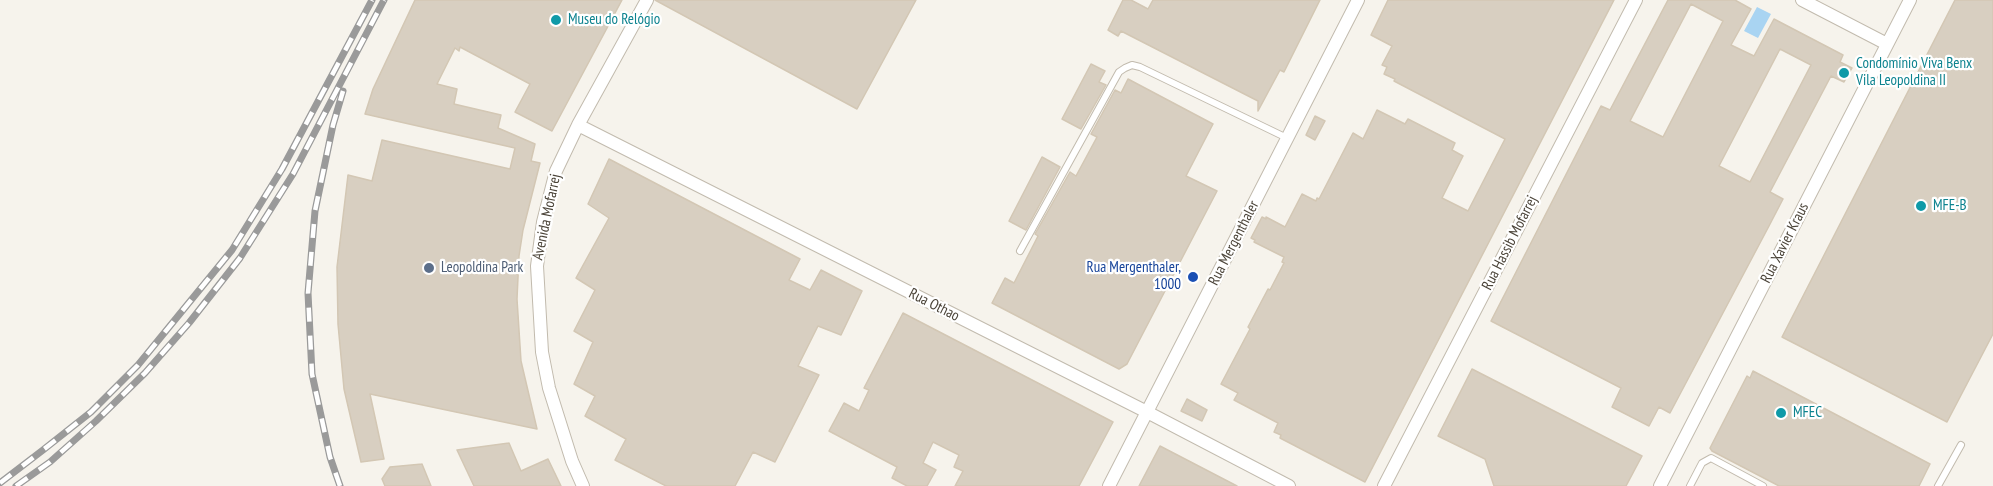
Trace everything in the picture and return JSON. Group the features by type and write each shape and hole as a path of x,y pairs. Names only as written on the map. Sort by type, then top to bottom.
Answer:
{"street":[{"name":"Avenida Mofarrej","path":"583,486 572,461 549,388 542,352 537,266 543,222 556,171 578,125 648,0"},
{"name":"Rua Mergenthaler","path":"1109,486 1358,0"},
{"name":"Rua Hassib Mofarrej","path":"1384,486 1636,0"},
{"path":"1802,0 1887,44"},
{"name":"Rua Xavier Kraus","path":"1660,486 1910,0"},
{"name":"Rua Othao","path":"578,125 1147,412 1288,486"}],"lane":[{"path":"1020,251 1119,72 1132,65 1140,66 1287,138"},
{"path":"1938,486 1961,445"},
{"path":"1690,486 1702,463 1708,458 1763,486"}],"water":[{"path":"1757,7 1771,14 1758,38 1744,31"}],"building":[{"path":"415,0 622,0 552,131 515,112 530,84 460,47 459,51 455,48 437,84 457,89 454,104 501,115 498,128 535,144 531,161 540,163 523,230 517,299 521,361 537,429 370,394 384,459 361,462 344,389 338,324 337,267 348,175 372,181 382,140 510,169 515,148 365,114 373,89"},
{"path":"655,0 916,0 857,109"},
{"path":"1123,0 1131,0 1148,9 1153,0 1320,0 1284,72 1280,70 1258,111 1258,101 1121,31 1118,36 1108,30"},
{"path":"1388,0 1614,0 1365,482 1280,438 1281,435 1274,432 1278,423 1234,400 1238,393 1221,384 1250,329 1248,327 1284,263 1282,262 1284,257 1254,242 1255,240 1251,238 1262,217 1285,227 1302,194 1316,201 1317,198 1319,199 1353,133 1363,139 1377,110 1405,124 1408,119 1455,143 1452,150 1463,156 1442,198 1468,211 1505,139 1384,74 1387,67 1382,65 1392,46 1371,35"},
{"path":"1668,0 1735,0 1751,9 1731,45 1754,56 1774,19 1843,55 1840,62 1852,68 1844,82 1831,76 1770,192 1783,199 1769,226 1670,413 1659,407 1649,426 1612,407 1621,388 1491,321 1601,106 1610,110","holes":["1691,4 1723,21 1663,137 1630,121","1780,49 1811,65 1750,182 1719,166"]},
{"name":"MFE-B","path":"1955,0 1993,0 1993,334 1947,422 1782,337"},
{"path":"1091,64 1105,71 1099,82 1106,85 1081,129 1062,119"},
{"path":"1128,79 1213,124 1186,176 1217,191 1127,364 1119,369 992,303 1005,278 1014,283 1038,236 1035,234 1070,172 1076,176 1097,137 1091,134 1115,90 1121,93"},
{"path":"1315,116 1325,121 1315,140 1306,135"},
{"path":"1042,157 1060,167 1026,230 1009,221"},
{"path":"609,159 800,259 789,280 810,290 821,270 862,291 841,335 818,326 798,366 819,375 775,462 753,452 735,486 666,486 615,460 626,439 585,416 595,396 574,384 593,342 574,331 595,290 576,278 609,218 588,204"},
{"path":"903,313 1113,422 1079,486 955,486 963,471 954,467 959,455 933,442 923,463 936,470 927,486 907,486 892,478 897,467 829,431 844,403 859,411 869,390 864,388"},
{"path":"1472,369 1642,456 1626,486 1494,486 1485,459 1438,436"},
{"name":"MFEC","path":"1753,371 1930,464 1919,486 1779,486 1712,451 1710,448 1747,376 1750,378"},
{"path":"1187,399 1207,410 1202,421 1181,411"},
{"path":"509,443 521,471 548,459 561,486 474,486 457,450"},
{"path":"1160,446 1237,486 1139,486"},
{"path":"422,464 431,486 385,486 382,479 390,467"}],"railway":[{"path":"0,483 91,412 138,365 232,250 282,169 372,0"},
{"path":"16,486 50,462 145,373 189,323 240,258 293,174 384,0"},
{"path":"340,486 330,457 312,374 308,293 315,211 333,125 343,91"}],"place":[{"name":"Museu do Relógio","path":"556,20"},
{"name":"Condomínio Viva Benx Vila Leopoldina II","path":"1844,73"},
{"name":"MFE-B","path":"1921,206"},
{"name":"Leopoldina Park","path":"429,268"},
{"name":"Rua Mergenthaler, 1000","path":"1193,277"},
{"name":"MFEC","path":"1781,413"}]}
